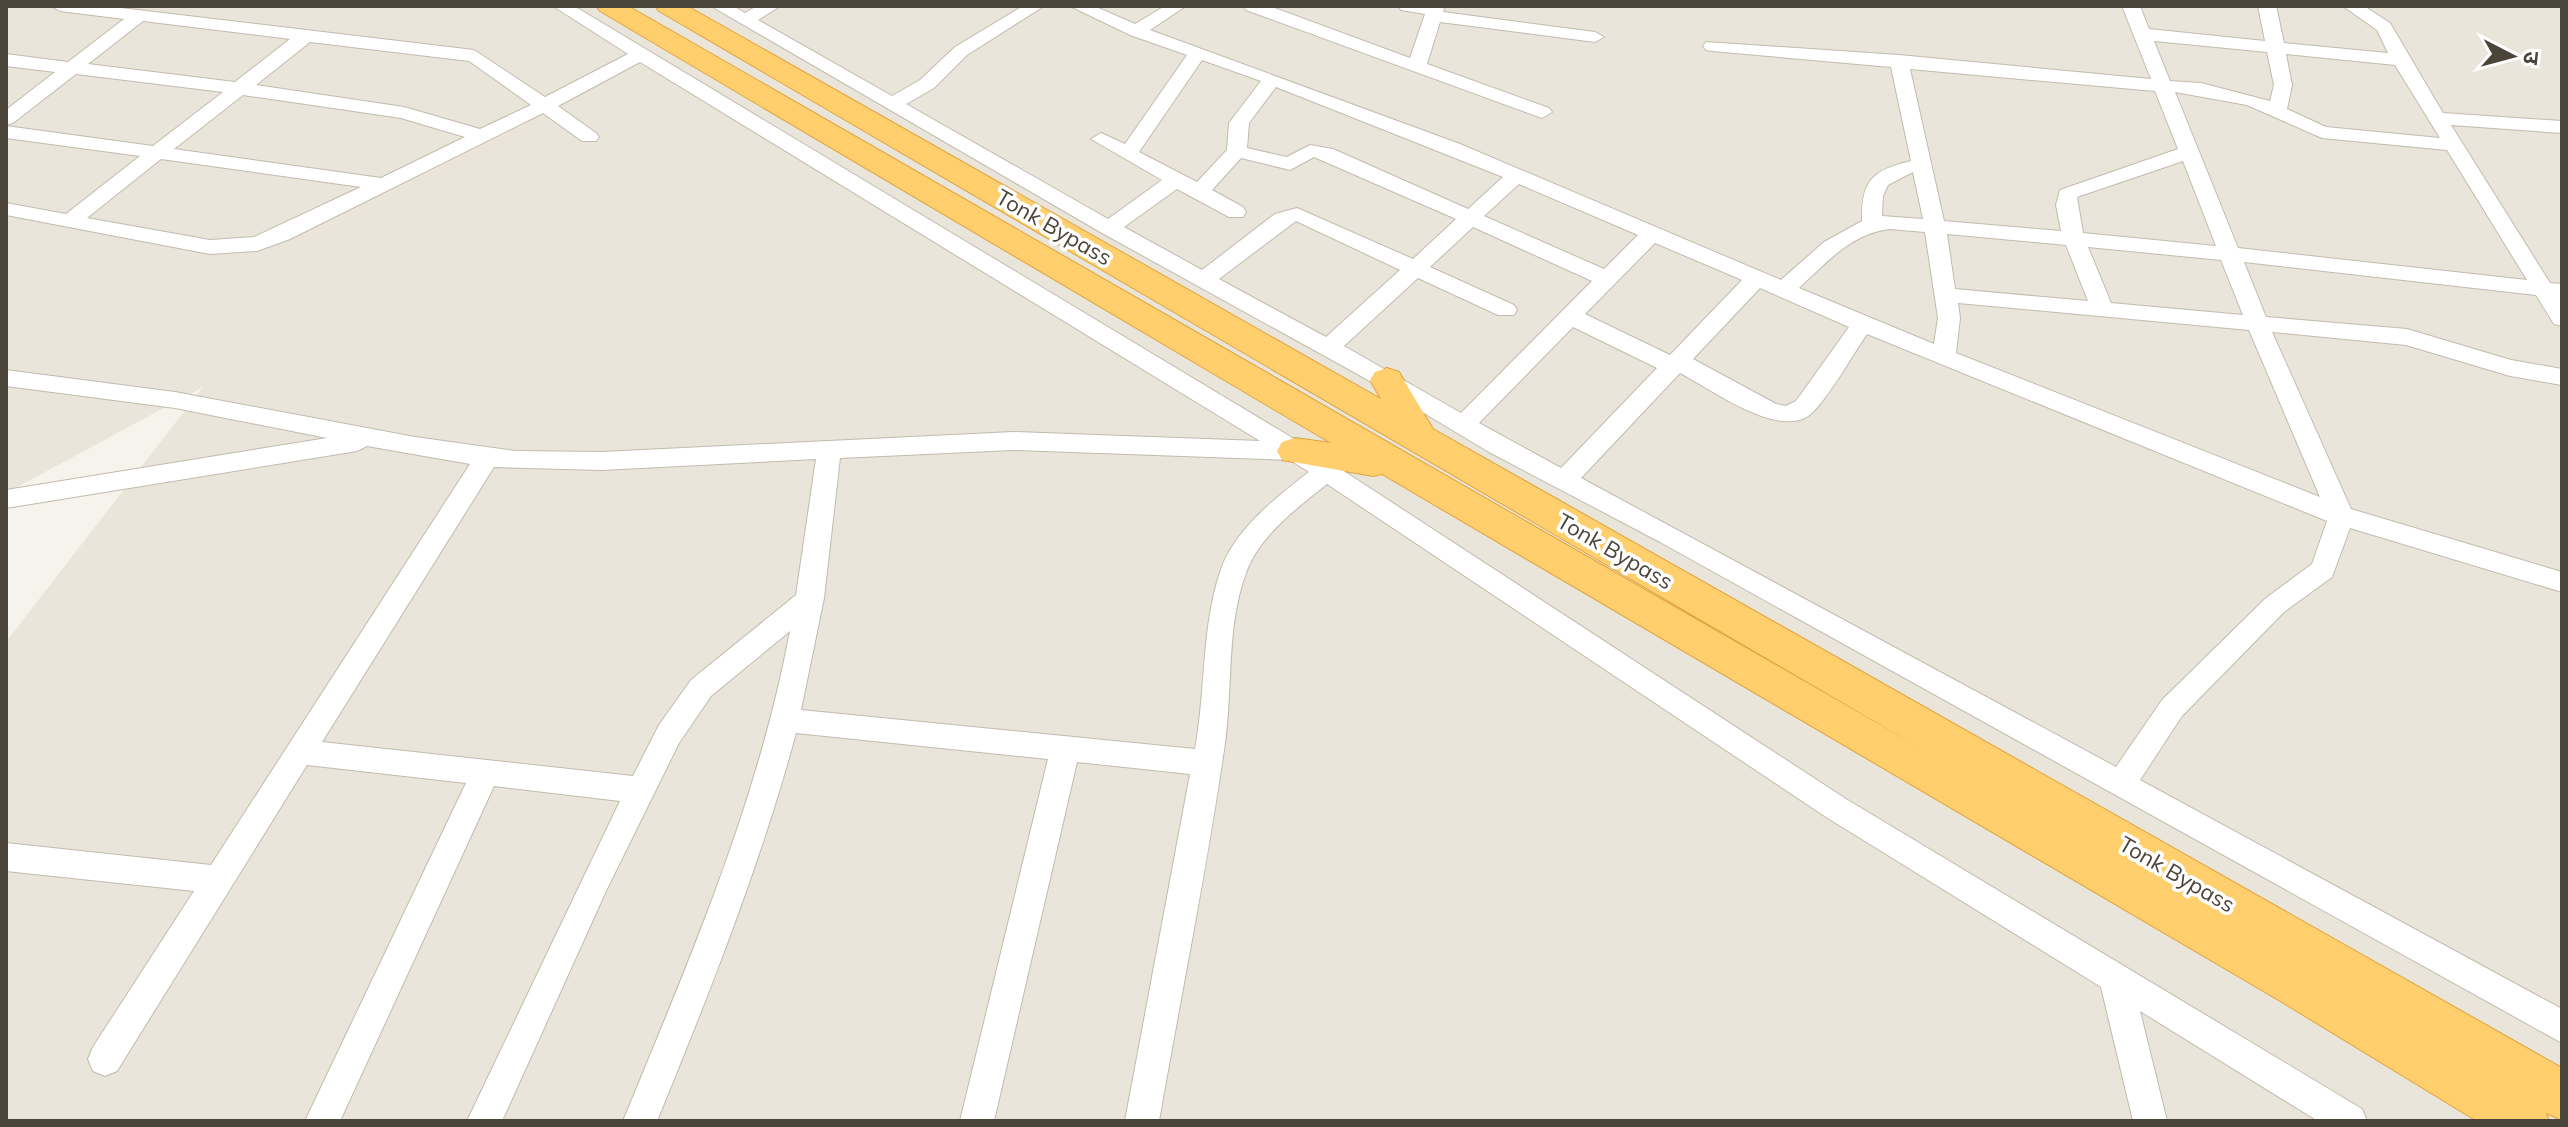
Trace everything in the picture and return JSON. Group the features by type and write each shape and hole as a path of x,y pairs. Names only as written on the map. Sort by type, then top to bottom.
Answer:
{"highway":[{"path":"609,6 1396,466 2299,986 2524,1121"},
{"name":"Tonk Bypass","path":"668,6 2562,1095"},
{"path":"1387,380 1423,440"},
{"path":"1295,451 1396,466"}],"street":[{"path":"60,6 474,56 589,137"},
{"path":"562,6 1295,451 1836,808 2350,1121"},
{"path":"720,6 1463,425 1683,542 2562,1027"},
{"path":"744,20 771,6"},
{"path":"892,104 927,84 961,51 1035,6"},
{"path":"1079,6 1136,31 1272,79 1517,175 1863,324 2341,516 2562,582"},
{"path":"1136,31 1177,6"},
{"path":"1252,6 1542,112"},
{"path":"1407,6 1595,37"},
{"path":"2121,784 2172,708 2275,605 2323,570 2341,516 2257,324 2131,6"},
{"path":"2267,6 2283,85 2277,110"},
{"path":"2352,6 2384,27 2453,145 2553,290 2562,319"},
{"path":"1417,66 1435,11"},
{"path":"6,119 139,16"},
{"path":"2141,34 2401,60"},
{"path":"70,221 306,36"},
{"path":"1712,46 2226,93 2277,110 2322,132 2453,145"},
{"path":"1128,154 1176,80 1198,53"},
{"path":"6,209 210,247 257,244 545,105 641,54"},
{"path":"6,60 243,88 393,111 479,135"},
{"path":"1899,61 1935,227 1949,318 1944,357"},
{"path":"1199,192 1237,151 1239,123 1272,79"},
{"path":"2436,118 2562,127"},
{"path":"6,132 162,151 382,184"},
{"path":"1101,139 1236,212"},
{"path":"1237,151 1280,164 1290,164 1310,151 1326,153 1609,280"},
{"path":"2103,310 2076,240 2065,202 2067,194 2189,152"},
{"path":"1872,223 1871,201 1875,184 1885,174 1921,164"},
{"path":"1328,348 1517,175"},
{"path":"1109,228 1176,180"},
{"path":"1204,279 1282,219 1297,214 1506,310"},
{"path":"1784,290 1851,232 1872,223 2230,254 2553,290"},
{"path":"1463,425 1653,232"},
{"path":"1564,480 1757,278"},
{"path":"1945,295 2407,337 2510,368 2562,377"},
{"path":"1572,317 1675,363 1770,411 1789,415 1804,407 1863,324"},
{"path":"6,378 62,389 196,403 376,439 487,457 602,461 1013,441 1167,444 1295,451"},
{"path":"6,499 376,439"},
{"path":"640,1121 693,995 750,842 785,720 811,598 829,449"},
{"path":"105,1059 487,457"},
{"path":"1142,1121 1207,763 1218,689 1219,639 1233,571 1251,542 1282,506 1326,472"},
{"path":"484,1121 595,881 669,734 701,688 811,598"},
{"path":"785,720 1207,763"},
{"path":"977,1121 1065,750"},
{"path":"300,752 641,790"},
{"path":"322,1121 486,772"},
{"path":"6,857 218,880"},
{"path":"2115,977 2150,1121"}],"shaded area":[{"path":"6,6 2562,6 2562,1121 6,1121 6,642 203,387 6,493"}]}
